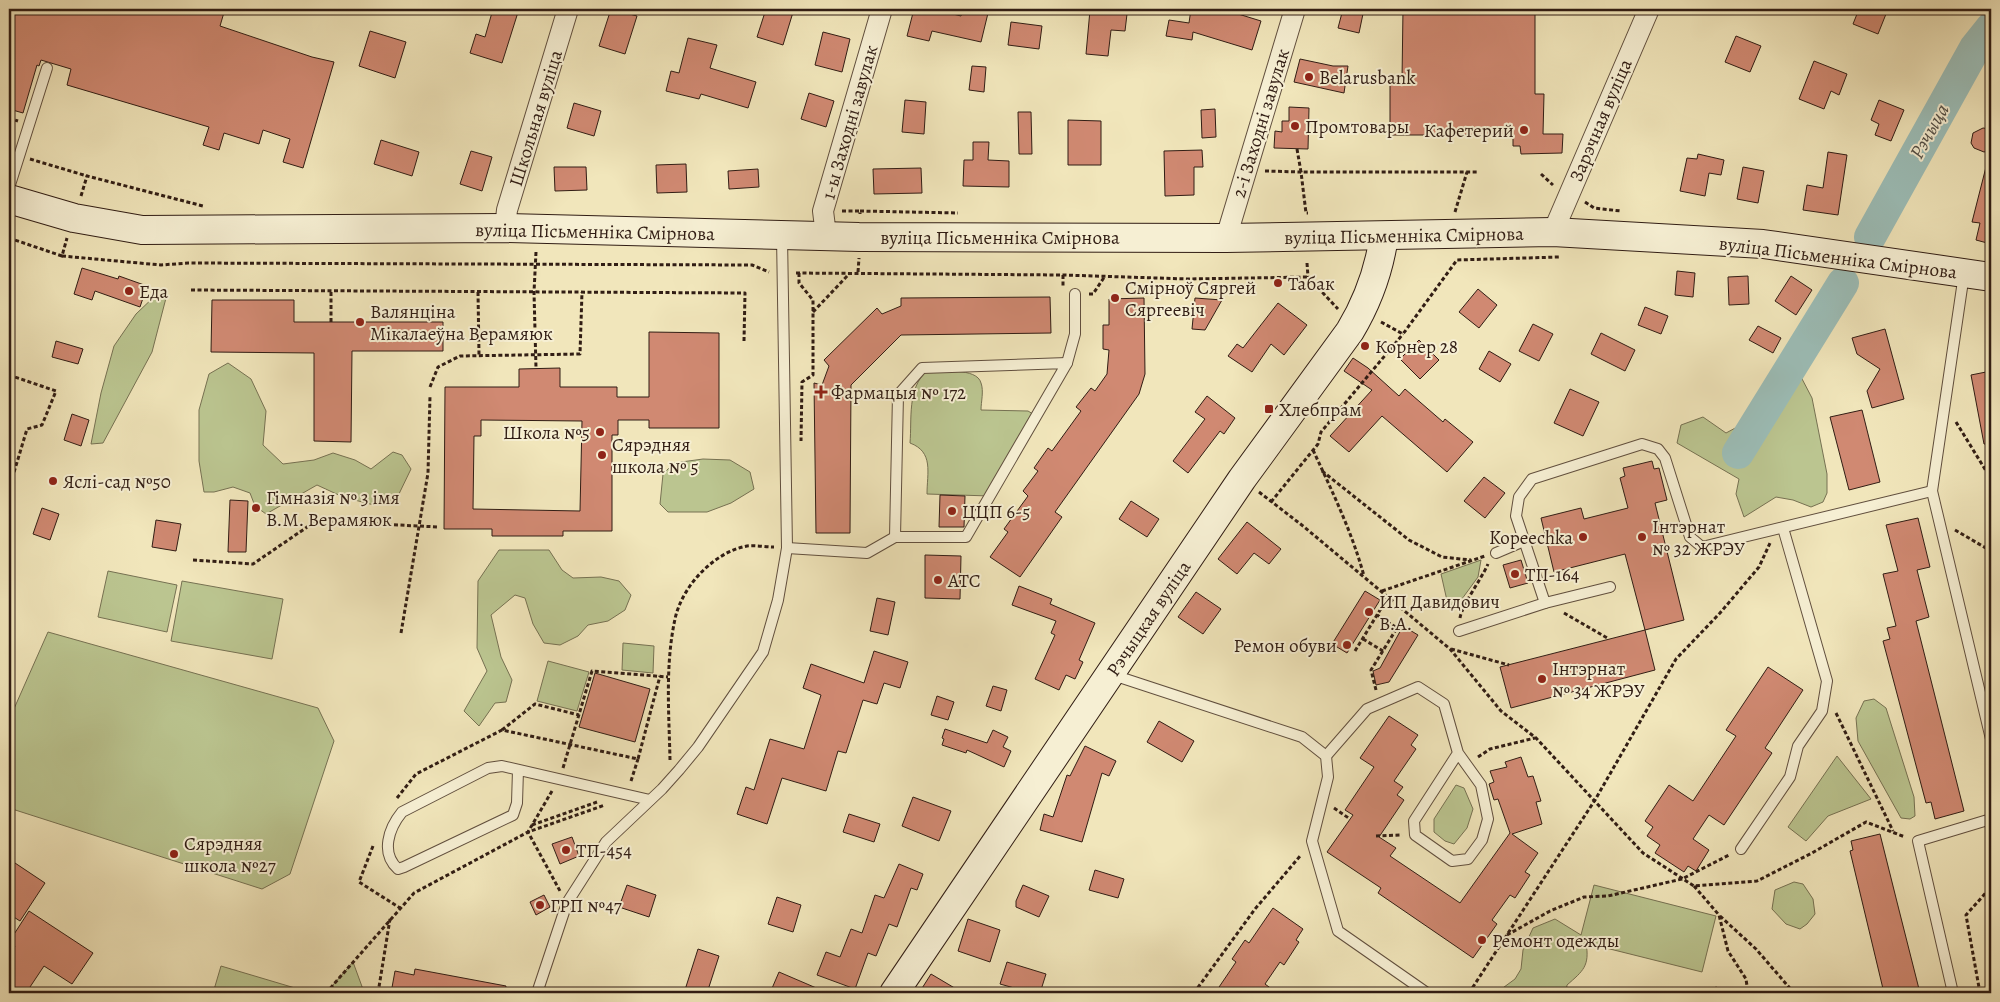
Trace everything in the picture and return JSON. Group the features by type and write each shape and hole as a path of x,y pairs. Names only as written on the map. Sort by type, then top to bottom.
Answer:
{"main road":[{"name":"вуліца Пісьменніка Смірнова","path":"9,199 74,218 142,230 505,228 826,236 1226,238 1553,232 1763,244 1991,277"},
{"name":"Рэчыцкая вуліца","path":"894,993 1242,479 1350,331 1360,314 1375,278 1384,236"}],"street":[{"name":"Школьная вуліца","path":"505,228 507,210 568,9"},
{"name":"1-ы Заходні завулак","path":"826,236 823,211 882,9"},
{"name":"2-і Заходні завулак","path":"1226,238 1295,9"},
{"name":"Зарэчная вуліца","path":"1553,232 1649,9"}],"lane":[{"path":"9,188 47,68"},
{"path":"538,993 567,903 606,842 679,770 698,747 763,652 778,600 787,548 782,235"},
{"path":"1964,273 1932,491 1987,699 1991,739"},
{"path":"787,548 866,553 895,537 966,537 1067,363 1076,334 1075,294"},
{"path":"895,537 898,394 922,368 1067,363"},
{"path":"1546,603 1516,516 1519,497 1532,479 1642,444 1658,449 1665,458 1690,537 1702,547 1932,491"},
{"path":"1741,849 1790,777 1798,746 1822,711 1827,681 1780,528"},
{"path":"1494,554 1524,542"},
{"path":"1459,631 1546,603 1610,587"},
{"path":"1109,674 1302,737 1326,756"},
{"path":"1427,993 1338,931 1312,841 1324,800 1328,778 1326,756 1367,709 1418,687 1444,704 1458,753 1481,785 1488,819 1482,840 1468,859 1452,861 1415,835 1414,821 1458,753"},
{"path":"518,770 517,803 513,815 404,867 398,869 394,865 388,854 388,845 394,822 402,812 488,768 502,766 650,800"},
{"path":"1953,993 1918,841 1991,819"}],"path":[{"path":"1297,149 1306,213 1316,213"},
{"path":"18,156 87,176"},
{"path":"1262,170 1301,172 1478,172"},
{"path":"1464,214 1454,214 1467,172"},
{"path":"1541,174 1556,188"},
{"path":"536,368 534,292 537,229"},
{"path":"62,256 161,265 188,263 752,266 770,272 782,273 1063,275 1188,279 1308,277"},
{"path":"1271,502 1318,444 1321,432 1403,334 1457,260"},
{"path":"1307,263 1308,277 1338,309 1333,317"},
{"path":"799,273 799,283 813,300 813,376"},
{"path":"813,312 850,273"},
{"path":"191,290 745,293 744,341"},
{"path":"331,291 331,322"},
{"path":"478,292 479,355"},
{"path":"430,388 438,367 460,356 580,354 582,292"},
{"path":"1381,322 1403,334"},
{"path":"9,375 56,391 42,424 27,429 9,489"},
{"path":"401,633 428,472 430,396"},
{"path":"1945,404 1991,479"},
{"path":"1313,450 1358,554 1365,577"},
{"path":"9,462 16,464"},
{"path":"1322,471 1409,540 1442,557 1471,560"},
{"path":"1252,487 1365,577 1450,649 1502,711 1536,738 1643,852 1694,886 1719,915 1756,949 1794,993"},
{"path":"193,560 253,564 316,521 439,527"},
{"path":"1939,521 1991,551"},
{"path":"1468,993 1595,800 1676,659 1760,567 1780,528"},
{"path":"670,764 668,677 676,617 689,589 706,567 722,555 747,546 787,548"},
{"path":"1381,591 1494,554"},
{"path":"1459,631 1461,611 1494,554"},
{"path":"1355,651 1388,597"},
{"path":"1546,603 1609,639"},
{"path":"1376,690 1371,670 1397,628 1377,615"},
{"path":"1363,638 1383,651"},
{"path":"1450,649 1509,665"},
{"path":"528,832 559,779 592,671 668,677"},
{"path":"1827,681 1836,716 1893,832"},
{"path":"502,730 535,704 579,714"},
{"path":"1465,765 1490,748 1536,738"},
{"path":"1324,800 1350,818"},
{"path":"326,993 390,918 414,893 528,832 607,804"},
{"path":"1694,886 1756,882 1866,822 1918,841"},
{"path":"528,832 567,903"},
{"path":"1376,836 1415,835"},
{"path":"1194,993 1255,909 1312,841"},
{"path":"1506,936 1550,911 1584,898 1608,896 1682,879 1741,849"},
{"path":"1980,993 1966,915 1991,887"},
{"path":"1719,915 1728,951 1746,979 1748,993"},
{"path":"378,993 390,918"},
{"path":"1715,987 1716,993"}],"green space":[{"path":"157,294 166,298 152,352 103,443 91,444 101,393 114,346 136,314"},
{"path":"228,363 251,379 266,411 263,445 283,464 314,460 333,453 355,460 371,469 393,452 402,455 411,469 397,498 374,505 343,497 317,485 266,514 255,506 250,493 233,487 214,492 204,492 199,461 199,410 209,374"},
{"path":"927,371 966,372 978,378 982,389 981,410 1028,411 1033,414 990,496 927,494 928,464 926,458 918,447 910,443 913,395 916,386"},
{"path":"1777,373 1800,375 1812,398 1827,474 1827,493 1823,502 1811,507 1793,500 1776,497 1744,517 1736,494 1739,479 1677,443 1681,425 1703,417 1726,433 1739,426 1765,386"},
{"path":"703,459 730,460 750,472 754,489 731,503 707,512 668,512 660,504 663,474 674,463"},
{"path":"499,550 549,550 562,570 573,578 601,577 619,581 631,595 625,610 608,621 588,625 578,636 560,645 544,643 533,624 525,598 515,595 491,615 501,657 512,680 506,702 495,703 479,726 464,711 487,671 477,648 478,581"},
{"path":"1481,560 1478,577 1459,603 1448,605 1441,574"},
{"path":"108,571 177,585 167,632 98,617"},
{"path":"182,581 283,599 272,659 171,641"},
{"path":"48,632 318,708 334,741 290,874 262,889 9,808 9,720"},
{"path":"623,643 654,646 653,673 622,670"},
{"path":"548,661 589,672 577,711 537,701"},
{"path":"1874,699 1886,708 1914,797 1915,816 1910,819 1901,818 1858,741 1856,718 1864,701"},
{"path":"1837,756 1871,799 1828,816 1806,841 1788,827"},
{"path":"1456,785 1464,788 1473,809 1467,828 1454,844 1445,841 1434,832 1434,819"},
{"path":"1794,882 1803,884 1813,899 1815,914 1800,929 1786,924 1772,909 1775,890"},
{"path":"1594,885 1716,916 1702,972 1586,943 1586,963 1581,972 1567,985 1566,993 1496,993 1515,979 1521,969 1523,950 1533,928 1555,919 1581,935"},
{"path":"353,962 364,992 326,993"},
{"path":"221,966 295,988 293,993 213,993"}],"building":[{"path":"9,9 225,9 220,26 312,57 334,62 303,168 283,162 290,139 263,130 259,144 224,133 219,150 203,145 209,127 67,85 71,69 41,60 39,66 37,65 23,113 9,109"},
{"path":"493,9 519,9 502,63 470,53 476,34 485,37"},
{"path":"611,9 637,16 625,54 599,46"},
{"path":"766,9 794,9 783,45 757,37"},
{"path":"914,9 933,9 961,16 963,9 989,9 981,42 932,31 929,41 907,36"},
{"path":"1191,9 1222,9 1261,21 1252,50 1193,32 1192,40 1166,36 1169,20 1189,23"},
{"path":"1343,9 1364,9 1359,33 1338,28"},
{"path":"1403,9 1535,9 1535,94 1544,94 1543,134 1563,134 1562,153 1521,154 1520,146 1513,146 1513,135 1390,135 1390,80 1402,80"},
{"path":"1859,9 1888,9 1878,34 1853,24"},
{"path":"1090,10 1127,14 1125,31 1111,30 1108,56 1086,54"},
{"path":"1011,22 1042,26 1039,49 1008,45"},
{"path":"370,31 406,42 395,78 359,66"},
{"path":"823,32 850,39 842,72 815,65"},
{"path":"1736,36 1761,46 1750,72 1725,62"},
{"path":"688,38 717,45 710,68 756,82 748,108 701,94 699,99 666,91 671,71 679,73"},
{"path":"1300,59 1333,66 1348,66 1344,93 1294,82"},
{"path":"1814,61 1847,74 1839,95 1831,91 1824,109 1799,99"},
{"path":"972,66 986,67 984,92 969,90"},
{"path":"809,93 834,101 826,127 801,119"},
{"path":"905,100 926,102 924,134 902,132"},
{"path":"1879,100 1904,110 1891,141 1875,135 1879,124 1871,120"},
{"path":"574,103 601,111 594,136 567,128"},
{"name":"Промтовары","path":"1289,107 1309,108 1308,149 1274,148 1275,131 1282,132 1282,121 1289,121"},
{"path":"1215,109 1216,137 1202,138 1201,110"},
{"path":"1018,112 1031,112 1032,154 1019,154"},
{"path":"1068,120 1101,121 1101,165 1068,165"},
{"path":"1983,128 1991,129 1991,150 1984,152 1974,148 1971,143 1973,133"},
{"path":"381,140 419,152 412,176 374,164"},
{"path":"973,142 989,142 988,160 1009,161 1009,187 963,186 964,160 973,160"},
{"path":"1202,150 1203,167 1194,167 1194,195 1165,196 1164,151"},
{"path":"471,151 492,157 482,191 460,184"},
{"path":"1828,152 1847,155 1838,215 1803,210 1807,185 1823,188"},
{"path":"1698,154 1724,160 1721,175 1709,173 1705,196 1680,191 1687,158 1697,159"},
{"path":"686,164 687,192 657,193 656,165"},
{"path":"554,167 586,167 587,190 555,191"},
{"path":"1743,167 1764,171 1758,203 1737,199"},
{"path":"1986,167 1991,168 1991,244 1976,240 1980,223 1972,222"},
{"path":"921,168 922,193 874,194 873,169"},
{"path":"758,169 759,187 729,189 728,171"},
{"path":"82,268 118,279 119,276 147,286 140,307 95,291 92,300 74,294"},
{"path":"1677,271 1695,273 1693,297 1675,295"},
{"path":"1748,276 1749,304 1729,305 1728,277"},
{"path":"1791,276 1812,290 1796,315 1775,301"},
{"path":"1478,289 1497,305 1479,328 1459,312"},
{"path":"1050,297 1051,333 901,335 851,385 850,533 816,533 814,383 822,385 829,366 824,360 877,308 882,314 901,306 901,298"},
{"path":"1144,298 1145,374 1139,394 1055,512 1062,517 1020,577 990,557 1008,532 1004,529 1028,496 1023,491 1038,471 1034,468 1048,448 1052,451 1081,411 1076,407 1091,388 1095,391 1107,374 1109,350 1103,349 1103,325 1109,325 1109,299"},
{"path":"1195,298 1222,300 1205,330 1192,329"},
{"path":"212,300 294,300 294,322 443,322 443,351 352,351 351,442 314,441 314,353 211,352"},
{"path":"1278,303 1307,325 1284,355 1271,344 1252,372 1228,356 1237,344 1243,348"},
{"path":"1645,307 1668,316 1661,334 1638,325"},
{"path":"1533,324 1553,334 1539,361 1519,351"},
{"path":"1758,326 1781,338 1773,353 1749,340"},
{"path":"1885,329 1904,399 1872,408 1867,391 1880,369 1857,354 1852,338"},
{"name":"Школа №5","path":"649,332 719,333 719,428 649,428 649,420 618,420 618,435 612,435 612,531 563,531 563,536 492,536 492,529 444,529 445,387 519,387 519,369 560,368 560,387 617,387 617,397 649,397","holes":["481,420 582,421 580,511 473,509 474,436 481,436"]},
{"path":"1601,333 1635,350 1625,371 1591,354"},
{"path":"1419,340 1439,360 1420,379 1400,359"},
{"path":"56,341 83,349 78,364 52,357"},
{"path":"1489,351 1511,364 1500,382 1479,369"},
{"path":"1353,358 1368,368 1399,396 1405,389 1443,422 1445,419 1473,442 1447,472 1382,416 1349,452 1330,436 1372,390 1344,371"},
{"path":"1991,371 1991,444 1984,444 1971,375"},
{"path":"1570,389 1599,402 1583,436 1554,423"},
{"path":"1207,396 1235,418 1224,434 1220,431 1188,473 1173,461 1205,419 1195,412"},
{"path":"1862,410 1880,482 1849,490 1830,417"},
{"path":"72,414 89,420 81,446 64,440"},
{"path":"1652,461 1654,469 1659,468 1667,500 1655,503 1684,620 1645,630 1625,554 1554,572 1541,518 1581,508 1584,519 1628,508 1620,478 1625,476 1623,468"},
{"path":"1484,477 1505,493 1485,518 1464,501"},
{"name":"ЦЦП 6-5","path":"940,495 965,496 964,527 939,527"},
{"path":"230,500 248,501 246,552 228,552"},
{"path":"1131,501 1159,519 1147,537 1119,519"},
{"path":"42,508 59,514 50,540 33,534"},
{"path":"1918,518 1930,567 1917,570 1929,617 1916,621 1964,811 1935,819 1931,802 1926,803 1883,641 1890,639 1887,628 1896,626 1883,574 1898,571 1886,525"},
{"path":"156,520 181,524 176,551 152,547"},
{"path":"1247,522 1281,549 1269,564 1254,553 1237,574 1218,559"},
{"name":"АТС","path":"925,555 961,556 960,599 925,598"},
{"name":"ТП-164","path":"1521,560 1528,583 1510,588 1503,565"},
{"path":"1019,586 1052,599 1050,604 1095,623 1079,660 1083,662 1075,679 1066,675 1059,690 1035,679 1055,635 1051,633 1056,621 1012,605"},
{"path":"1365,591 1380,600 1347,653 1332,644"},
{"path":"1196,592 1221,609 1203,634 1178,617"},
{"path":"877,598 895,602 888,635 870,631"},
{"path":"1403,626 1418,635 1389,682 1376,685 1373,671 1380,668"},
{"path":"1645,630 1655,670 1511,708 1500,667"},
{"path":"874,651 908,662 900,688 884,683 877,704 863,700 846,753 838,751 826,791 782,778 767,824 737,814 746,787 754,790 770,739 804,749 821,695 803,688 811,664 864,683"},
{"path":"1768,667 1803,690 1765,748 1772,753 1724,825 1709,815 1693,839 1709,850 1696,871 1688,866 1684,872 1655,853 1660,845 1647,836 1653,827 1645,821 1669,785 1693,801 1736,736 1726,730"},
{"path":"595,673 650,689 635,742 579,727"},
{"path":"993,686 1007,690 1001,711 986,706"},
{"path":"937,696 954,702 948,720 931,715"},
{"path":"1389,716 1418,735 1411,745 1416,749 1394,781 1403,787 1397,795 1404,800 1379,837 1396,848 1390,856 1460,903 1510,833 1498,799 1494,800 1489,784 1494,782 1490,771 1507,767 1505,762 1521,757 1528,777 1533,776 1541,801 1536,802 1542,824 1512,834 1538,853 1525,872 1530,875 1515,898 1510,895 1492,920 1497,924 1473,958 1378,893 1381,888 1327,852 1353,815 1345,810 1374,767 1360,758"},
{"path":"1159,721 1194,741 1182,762 1147,742"},
{"path":"945,729 987,743 993,730 1008,737 1003,747 1011,751 1004,767 967,750 966,753 942,745"},
{"path":"1085,746 1116,761 1109,776 1102,773 1082,842 1040,830 1044,814 1053,817 1067,775 1070,776"},
{"path":"913,797 951,811 939,841 902,826"},
{"path":"849,814 880,824 874,842 843,832"},
{"path":"1880,834 1920,993 1884,993 1850,851 1853,850 1851,841"},
{"name":"ТП-454","path":"572,837 579,856 560,864 552,844"},
{"path":"9,859 45,883 20,921 9,914"},
{"path":"899,864 923,874 917,890 911,888 897,927 889,924 876,956 868,953 855,989 817,975 826,952 840,957 851,929 862,933 875,895 884,898"},
{"path":"1095,870 1124,879 1118,898 1089,890"},
{"path":"627,885 656,895 649,917 619,907"},
{"path":"1023,885 1049,896 1039,917 1016,907 1016,901"},
{"name":"ГРП №47","path":"544,895 550,907 536,915 530,902"},
{"path":"777,897 801,905 793,932 768,924"},
{"path":"1273,908 1303,929 1296,940 1299,942 1284,965 1280,962 1265,984 1277,993 1215,993 1236,962 1232,959 1245,940 1249,943"},
{"path":"29,911 93,953 72,984 44,966 26,993 9,993 9,956 15,946 9,942"},
{"path":"968,919 1000,930 990,962 958,951"},
{"path":"698,949 719,956 707,993 684,993"},
{"path":"1007,962 1046,974 1040,993 1032,993 1000,984"},
{"path":"415,969 506,986 505,993 391,993 395,971 414,975"},
{"path":"779,972 828,993 770,993"},
{"path":"931,974 963,993 919,993"}],"waterway":[{"name":"Рэчыца","path":"1870,237 1975,48 1991,28"},
{"name":"Рэчыца","path":"1738,453 1843,283"}],"place":[{"name":"Belarusbank","path":"1309,77"},
{"name":"Промтовары","path":"1295,126"},
{"name":"Кафетерий","path":"1524,130"},
{"name":"Табак","path":"1278,283"},
{"name":"Еда","path":"129,291"},
{"name":"Смірноў Сяргей Сяргеевіч","path":"1115,298"},
{"name":"Валянціна Мікалаеўна Верамяюк","path":"360,322"},
{"name":"Корнер 28","path":"1365,346"},
{"name":"Фармацыя № 172","path":"821,392"},
{"name":"Хлебпрам","path":"1269,409"},
{"name":"Школа №5","path":"600,432"},
{"name":"Сярэдняя школа № 5","path":"602,455"},
{"name":"Яслі-сад №50","path":"53,481"},
{"name":"Гімназія № 3 імя В.М. Верамяюк","path":"256,508"},
{"name":"ЦЦП 6-5","path":"952,511"},
{"name":"Kopeechka","path":"1583,537"},
{"name":"Інтэрнат № 32 ЖРЭУ","path":"1642,537"},
{"name":"ТП-164","path":"1515,574"},
{"name":"АТС","path":"938,580"},
{"name":"ИП Давидович В.А.","path":"1369,612"},
{"name":"Ремон обуви","path":"1347,645"},
{"name":"Інтэрнат № 34 ЖРЭУ","path":"1542,679"},
{"name":"ТП-454","path":"566,850"},
{"name":"Сярэдняя школа №27","path":"174,854"},
{"name":"ГРП №47","path":"540,905"},
{"name":"Ремонт одежды","path":"1482,940"}]}
